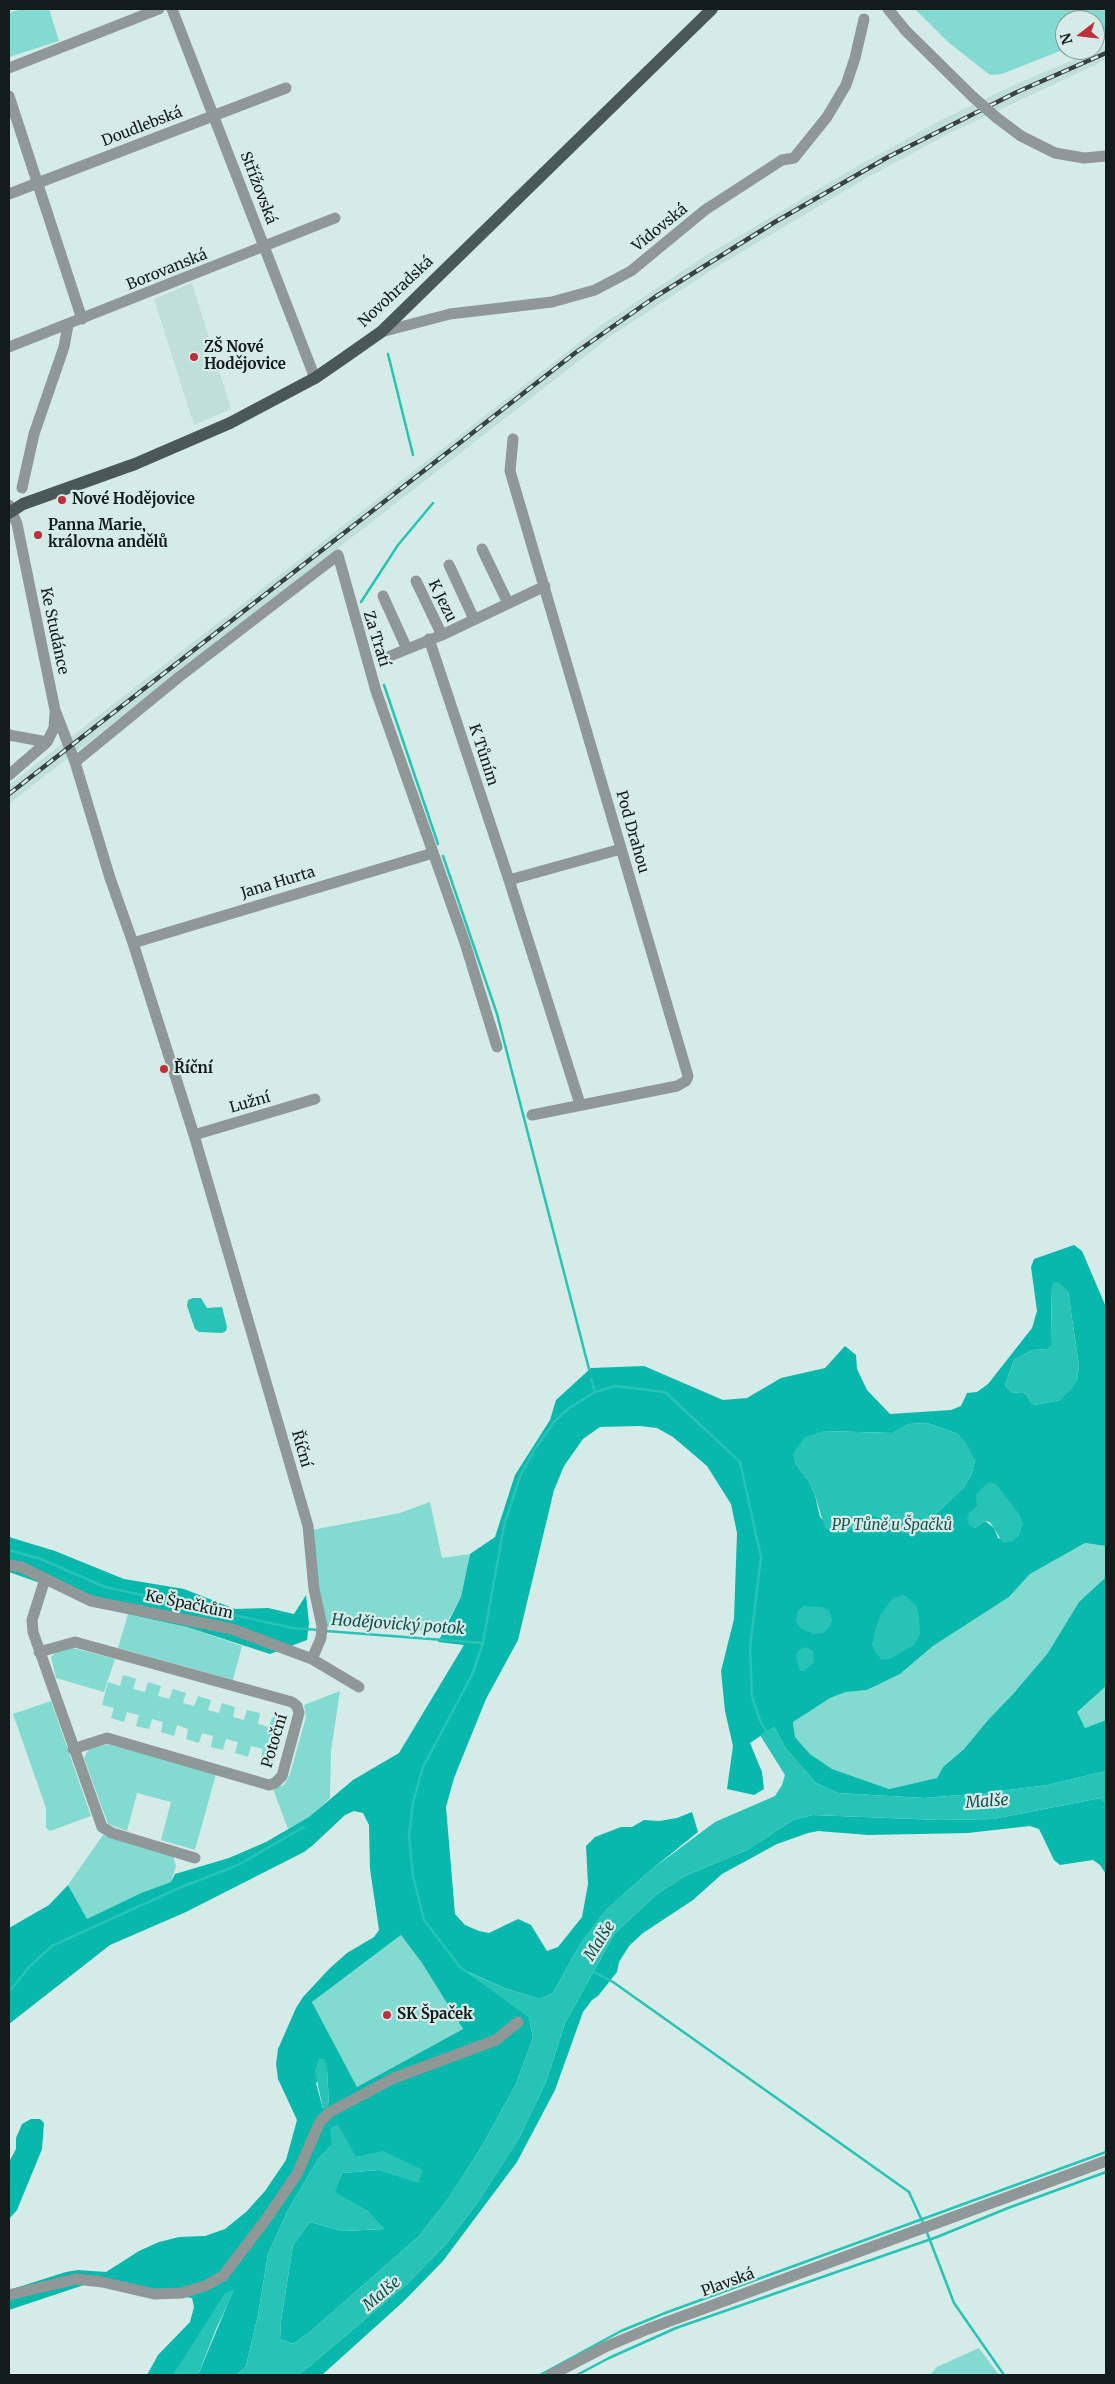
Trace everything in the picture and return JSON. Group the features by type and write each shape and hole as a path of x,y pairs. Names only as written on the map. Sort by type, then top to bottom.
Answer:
{"main road":[{"name":"Novohradská","path":"10,509 135,464 230,423 315,378 381,332 712,9"}],"street":[{"path":"9,68 160,9"},
{"name":"Střížovská","path":"172,9 315,378"},
{"path":"888,9 906,31 972,97 1021,136 1055,153 1084,158 1106,156"},
{"name":"Vidovská","path":"381,332 450,314 552,302 596,290 631,271 705,210 782,160 794,158 827,117 846,85 855,58 864,19"},
{"name":"Doudlebská","path":"9,194 286,88"},
{"path":"9,96 82,319"},
{"name":"Borovanská","path":"9,347 335,218"},
{"path":"22,488 34,434 64,347 68,324"},
{"name":"Pod Drahou","path":"513,439 510,472 688,1076 686,1082 677,1086 532,1115"},
{"name":"Ke Studánce","path":"10,509 17,524 55,710 75,762"},
{"path":"482,549 508,603"},
{"name":"Za Tratí","path":"75,762 187,671 338,555 376,691 465,943 497,1047"},
{"name":"K Jezu","path":"449,565 474,619"},
{"name":"K Jezu","path":"416,581 442,635"},
{"name":"K Jezu","path":"390,656 442,635 545,586"},
{"path":"382,596 407,649"},
{"name":"K Tůním","path":"429,639 510,880 580,1104"},
{"path":"9,775 47,742 54,728 55,710"},
{"path":"9,735 47,742"},
{"name":"Říční","path":"75,762 110,878 133,943 194,1135 308,1526 314,1589 322,1626 321,1638 312,1659"},
{"path":"510,880 621,849"},
{"name":"Jana Hurta","path":"133,943 433,853"},
{"name":"Lužní","path":"194,1135 314,1100"},
{"name":"Ke Špačkům","path":"9,1565 21,1567 91,1601 232,1629 312,1659 359,1687"},
{"path":"45,1579 32,1626 39,1652 102,1826 112,1833 195,1858"},
{"name":"Potoční","path":"39,1652 75,1642 292,1702 297,1706 299,1713 282,1776 275,1783 269,1785 107,1738 73,1749"},
{"path":"9,2295 76,2279 102,2282 154,2294 182,2292 205,2286 223,2276 267,2218 296,2174 320,2122 330,2112 394,2078 496,2040 518,2022"},
{"name":"Plavská","path":"551,2375 648,2329 1106,2161"}],"shaded area":[{"path":"22,9 49,9 59,41 9,57 9,13"},
{"path":"915,9 1100,10 1055,10 1055,53 1002,74 990,75 948,42"},
{"path":"1105,11 1106,11 1105,36"},
{"path":"1105,46 1106,60 948,134 863,180 713,269 611,336 9,804 9,785 603,324 705,256 856,167 941,120 1014,85 1073,60 1105,60"},
{"name":"ZŠ Nové Hodějovice","path":"192,283 231,409 194,425 154,299"},
{"path":"430,1502 442,1558 470,1554 461,1597 442,1631 327,1627 317,1583 312,1530 400,1513"},
{"path":"1085,1543 1106,1546 1106,1577 1079,1602 1106,1584 1106,1720 1085,1728 1081,1721 1014,1693 964,1749 943,1767 937,1778 889,1789 832,1769 810,1754 795,1737 793,1722 810,1709 830,1698 846,1692 867,1690 900,1674 933,1646 1009,1597 1030,1574"},
{"path":"128,1614 187,1627 242,1646 233,1680 118,1648"},
{"path":"73,1648 115,1659 104,1692 56,1678 51,1657 55,1653"},
{"path":"123,1675 136,1679 133,1689 145,1692 148,1682 161,1686 158,1696 169,1699 173,1689 186,1693 183,1703 194,1706 198,1696 211,1700 208,1710 219,1713 222,1703 235,1707 233,1717 244,1720 247,1710 260,1713 258,1724 269,1727 272,1717 285,1720 273,1764 260,1760 263,1749 251,1746 248,1757 235,1753 238,1742 226,1739 223,1750 211,1747 213,1736 202,1733 199,1743 186,1739 188,1729 177,1725 174,1736 161,1732 163,1722 152,1719 149,1729 136,1726 139,1715 127,1712 124,1722 111,1718 114,1708 102,1705 108,1682 120,1686"},
{"path":"340,1691 331,1751 330,1798 310,1817 288,1829 273,1789 284,1785 290,1774 306,1717 304,1705"},
{"path":"51,1701 91,1816 50,1831 46,1828 46,1808 13,1714"},
{"path":"108,1744 216,1774 195,1850 161,1840 171,1802 137,1793 127,1831 108,1824 84,1758 89,1749"},
{"path":"103,1835 173,1856 176,1866 171,1882 141,1893 87,1919 68,1885"},
{"name":"SK Špaček","path":"401,1935 422,1963 463,2029 357,2087 312,2002"},
{"path":"979,2348 999,2375 930,2375 937,2367"}],"green space":[{"name":"PP Tůně u Špačků","path":"1074,1245 1082,1251 1106,1307 1106,1546 1085,1543 1030,1574 1009,1597 933,1646 900,1674 867,1690 846,1692 830,1698 793,1722 795,1737 810,1754 832,1769 889,1789 937,1778 943,1767 964,1749 1048,1653 1079,1602 1106,1577 1106,1686 1077,1712 1085,1728 1106,1720 1106,1771 1048,1785 985,1793 924,1798 838,1793 816,1783 786,1749 774,1727 750,1743 762,1772 764,1789 754,1795 727,1789 733,1746 725,1711 721,1671 734,1619 737,1533 731,1504 707,1466 673,1437 657,1428 640,1426 600,1427 583,1439 564,1466 554,1490 518,1640 486,1699 454,1778 446,1807 455,1914 465,1925 489,1933 518,1919 531,1925 547,1951 558,1947 582,1917 588,1884 586,1846 595,1837 621,1827 632,1827 644,1820 659,1821 677,1818 692,1812 698,1832 652,1869 606,1910 579,1946 553,1993 540,1999 504,1988 466,1971 529,2017 533,2038 516,2084 482,2146 448,2199 419,2236 310,2332 293,2344 280,2339 281,2321 293,2245 310,2222 343,2231 384,2229 367,2211 334,2192 342,2173 379,2170 418,2182 383,2152 356,2157 332,2145 318,2159 287,2212 268,2254 258,2315 246,2366 237,2375 198,2375 234,2289 173,2375 147,2375 158,2355 190,2322 194,2307 192,2298 98,2284 84,2285 9,2310 9,2290 66,2272 78,2270 106,2272 139,2251 159,2242 179,2237 205,2236 225,2229 246,2212 265,2191 286,2160 297,2120 278,2079 276,2064 278,2049 296,2008 303,1997 347,1953 374,1937 379,1930 370,1869 369,1825 363,1813 354,1811 345,1815 304,1852 186,1912 110,1945 9,2024 9,1928 49,1905 68,1885 87,1919 141,1893 171,1882 175,1874 229,1858 266,1842 309,1817 353,1780 399,1753 464,1645 438,1642 461,1597 470,1554 495,1537 515,1475 550,1420 556,1400 591,1368 644,1366 723,1400 747,1398 781,1378 825,1368 845,1346 856,1355 857,1369 867,1390 890,1414 951,1410 961,1406 967,1393 977,1392 988,1384 1032,1328 1037,1311 1031,1267 1034,1259","holes":["1051,1290 1068,1291 1079,1366 1077,1380 1060,1400 1035,1405 1022,1392 1012,1393 1005,1385 1014,1360 1032,1350 1048,1349 1052,1346","927,1423 958,1434 975,1461 971,1475 964,1487 941,1509 908,1533 894,1521 873,1515 858,1519 854,1527 837,1533 820,1517 815,1495 809,1481 795,1463 824,1431 893,1433 909,1424","977,1507 1012,1541 998,1538 994,1528 985,1521 975,1528 969,1514","401,1935 422,1963 463,2029 357,2087 312,2002","327,2070 329,2104 323,2109 316,2083"]},
{"path":"9,1537 55,1551 124,1579 184,1589 235,1609 268,1608 294,1614 306,1595 309,1623 307,1640 270,1654 187,1627 128,1614 9,1572"},
{"path":"1106,1797 1106,1874 1100,1865 1093,1860 1060,1865 1054,1860 1039,1829 1030,1826 968,1833 868,1835 818,1831 777,1844 722,1874 693,1900 643,1933 629,1946 619,1962 617,1972 583,2012 555,2090 517,2162 443,2261 404,2301 322,2375 299,2375 407,2284 446,2244 478,2202 519,2138 546,2082 565,2023 615,1933 658,1893 687,1875 747,1850 793,1820 813,1815 940,1820 993,1819"},
{"path":"31,2119 40,2119 44,2123 42,2149 17,2210 9,2219 9,2162 16,2149 16,2138 22,2124"}],"water":[{"path":"1058,1282 1068,1291 1079,1366 1077,1380 1071,1390 1060,1400 1035,1405 1030,1402 1027,1395 1022,1392 1012,1393 1005,1385 1014,1360 1032,1350 1048,1349 1052,1346 1051,1290 1053,1283"},
{"path":"201,1298 207,1308 222,1307 227,1327 226,1331 222,1333 199,1332 195,1329 187,1306 188,1300"},
{"path":"927,1423 958,1434 967,1444 975,1461 971,1475 964,1487 941,1509 908,1533 899,1532 894,1521 873,1515 858,1519 850,1530 837,1533 825,1528 809,1481 795,1463 793,1454 805,1437 824,1431 893,1433 909,1424"},
{"path":"989,1482 996,1484 1019,1514 1023,1523 1019,1536 1012,1541 1003,1543 990,1522 985,1521 975,1528 969,1525 967,1519 969,1514 977,1507 976,1496"},
{"path":"904,1595 916,1605 920,1634 914,1645 890,1659 881,1659 872,1645 876,1627 881,1614 893,1598"},
{"path":"804,1606 822,1607 829,1610 832,1620 829,1628 823,1633 813,1634 800,1628 796,1621 798,1610"},
{"path":"806,1647 813,1651 814,1662 805,1671 800,1671 796,1656 799,1650"},
{"name":"Malše","path":"774,1727 786,1749 816,1783 838,1793 924,1798 985,1793 1048,1785 1106,1771 1106,1797 993,1819 940,1820 813,1815 793,1820 747,1850 687,1875 658,1893 615,1933 565,2023 546,2082 519,2138 478,2202 446,2244 407,2284 299,2375 237,2375 246,2366 258,2315 268,2254 287,2212 318,2159 332,2145 330,2128 338,2124 356,2157 383,2151 423,2170 418,2183 379,2170 342,2173 335,2192 367,2211 384,2229 343,2231 310,2222 293,2245 281,2321 280,2339 293,2344 310,2332 419,2236 448,2199 482,2146 516,2084 533,2038 529,2017 463,1970 504,1988 540,1999 553,1993 579,1946 606,1910 652,1869 715,1822 775,1796 782,1785 785,1775 760,1735"},
{"path":"319,2058 325,2060 327,2070 329,2104 323,2109 315,2071"},
{"path":"235,2289 216,2329 198,2375 173,2375 225,2293"}],"waterway":[{"path":"388,354 413,455"},
{"path":"361,602 398,545 433,503"},
{"path":"384,685 438,844"},
{"path":"443,856 497,1014 589,1369"},
{"path":"591,1379 595,1392"},
{"path":"483,1642 504,1526 520,1476 536,1447 555,1421 569,1408 595,1392 615,1386 665,1392 740,1462 761,1557 750,1648 752,1696 760,1721 769,1735"},
{"name":"Hodějovický potok","path":"9,1550 41,1559 105,1587 293,1628 318,1630"},
{"name":"Hodějovický potok","path":"326,1631 483,1643 472,1675 423,1767 413,1802 409,1836 413,1876 424,1920 465,1971"},
{"path":"1101,1797 1106,1803"},
{"path":"9,1992 30,1966 52,1946 179,1888 238,1865 304,1827"},
{"name":"Malše","path":"591,1970 613,1982 909,2192 924,2225"},
{"path":"540,2375 621,2331 665,2313 1106,2152"},
{"path":"577,2375 609,2358 676,2328 937,2237 1008,2208 1106,2172"},
{"path":"926,2230 954,2303 1004,2375"}],"railway":[{"path":"9,794 575,353 655,297 775,222 888,157 1017,92 1106,53"}],"place":[{"name":"ZŠ Nové Hodějovice","path":"194,357"},
{"name":"Nové Hodějovice","path":"62,500"},
{"name":"Panna Marie, královna andělů","path":"38,535"},
{"name":"Říční","path":"164,1069"},
{"name":"SK Špaček","path":"387,2015"}]}
